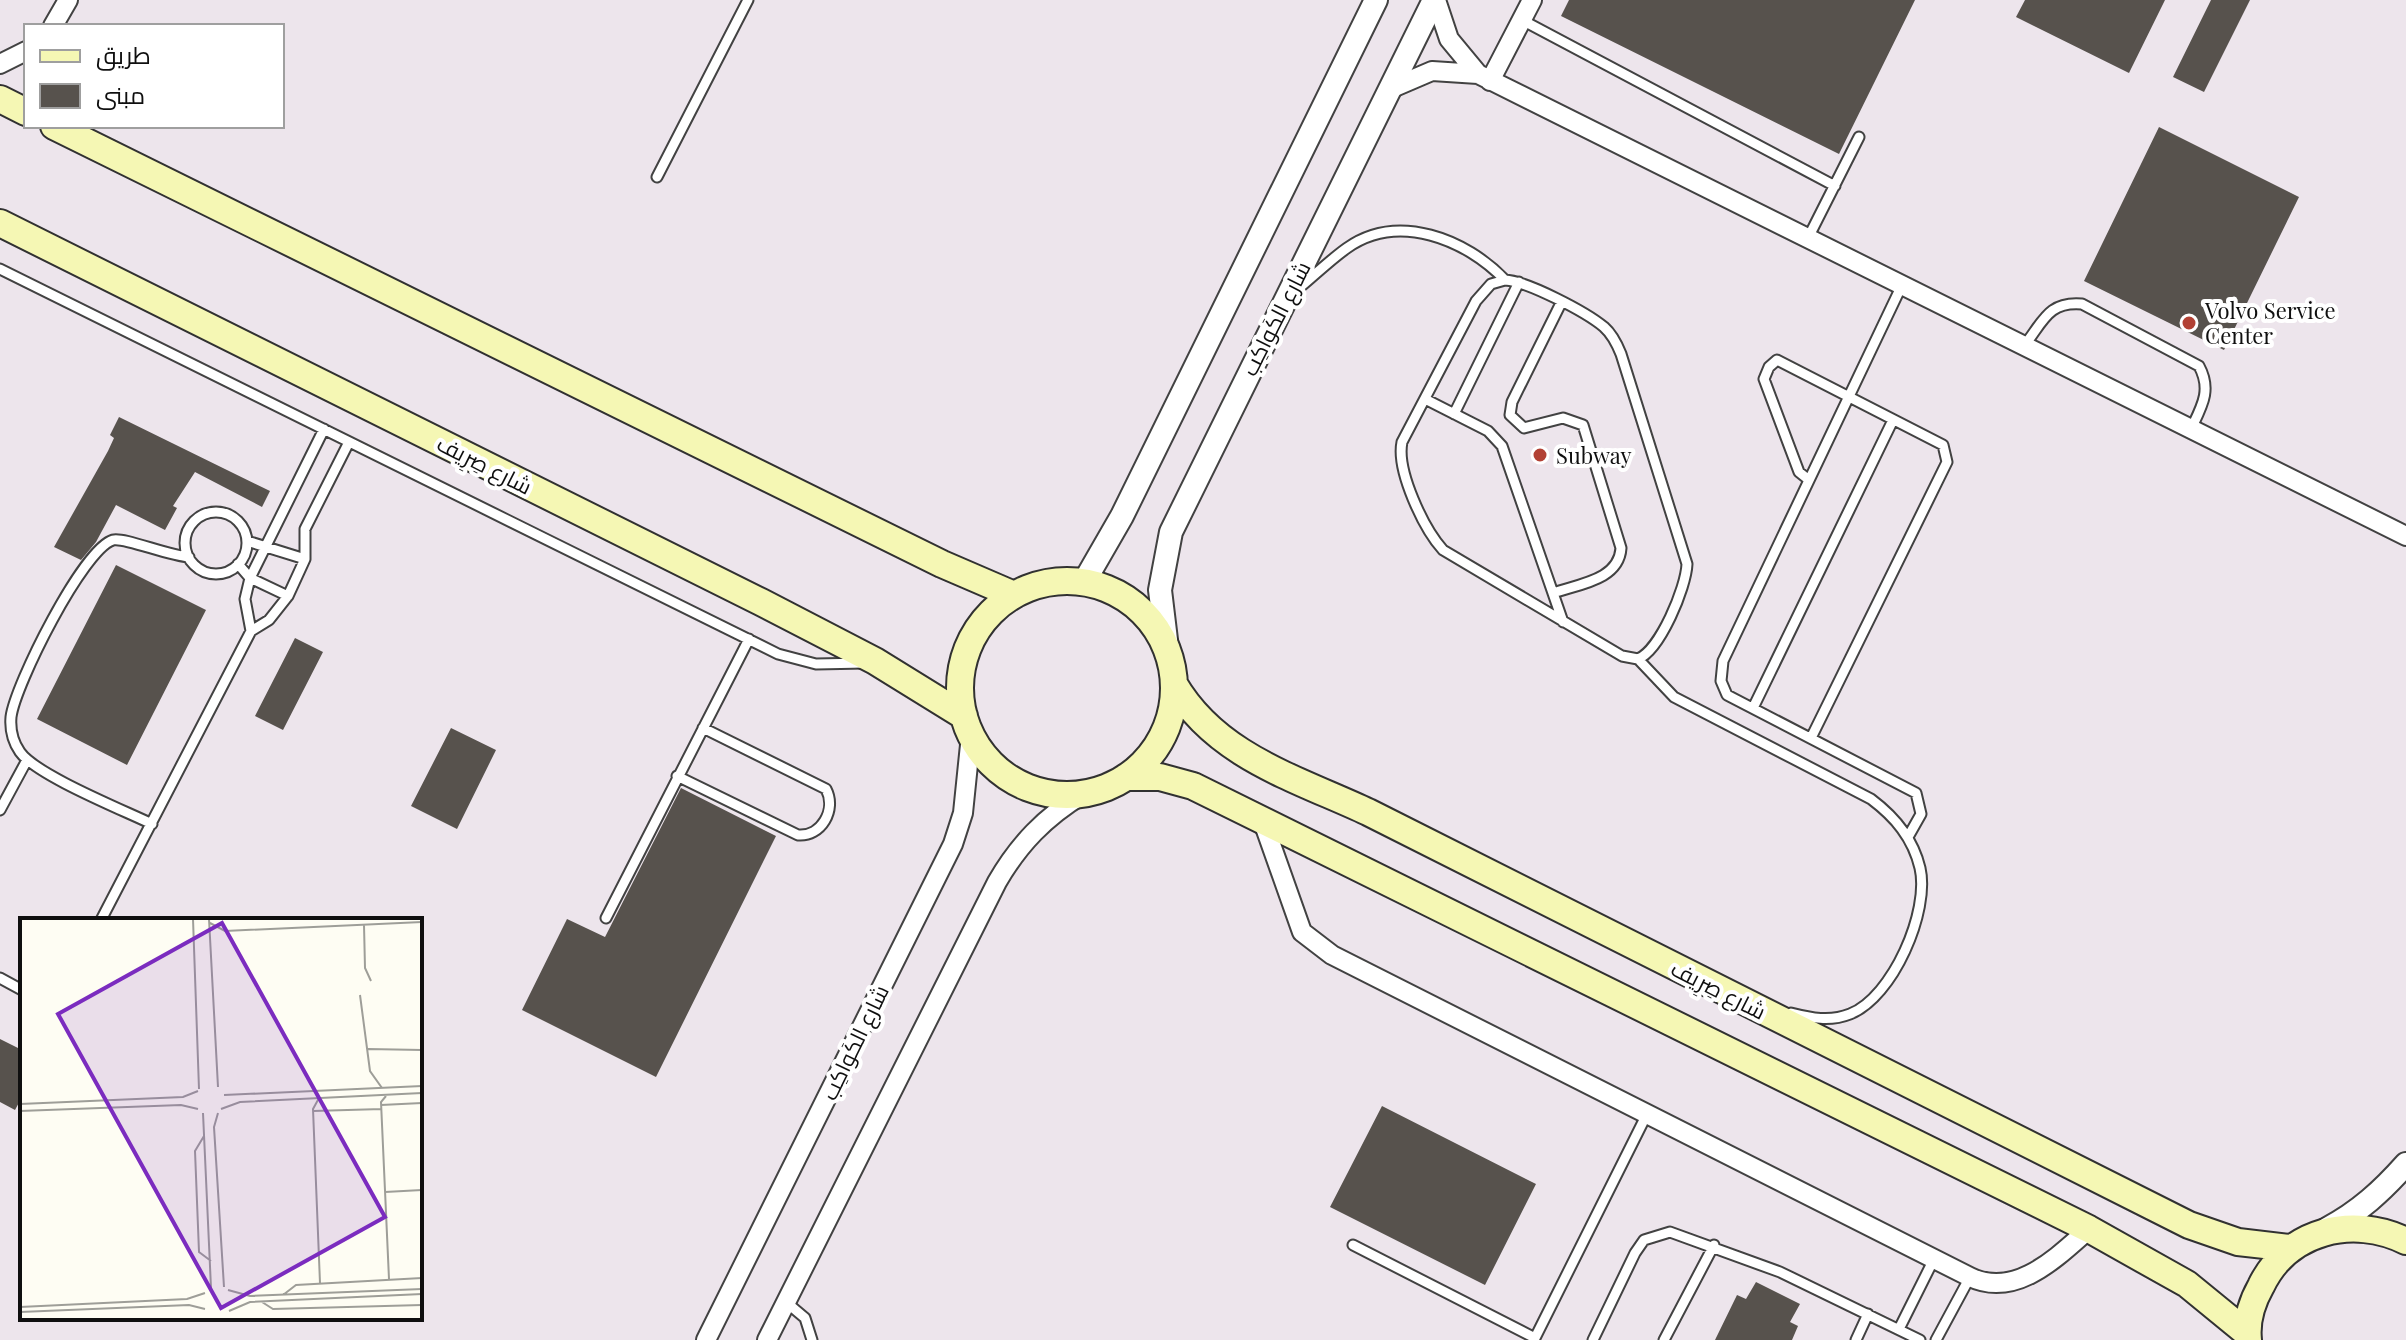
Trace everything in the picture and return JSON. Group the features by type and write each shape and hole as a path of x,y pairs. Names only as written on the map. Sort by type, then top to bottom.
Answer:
{"main road":[{"path":"0,99 24,111"},
{"path":"58,128 913,550 1014,595"},
{"name":"شارع صِرِيف","path":"0,223 875,661 967,726"},
{"path":"1084,582 1110,590 1134,604 1153,624 1167,648 1174,684 1173,706 1157,746 1126,777 1083,794 1049,793 1017,783 998,770 967,726 962,675 975,635 992,612 1014,595 1036,586 1084,582"},
{"name":"شارع صِرِيف","path":"1174,684 1204,727 1236,749 1368,812 2189,1225 2238,1242 2290,1248"},
{"path":"1126,777 1177,781 1262,819 2089,1229 2187,1284 2247,1337 2257,1292 2267,1272 2290,1248 2319,1233 2352,1227 2386,1231 2406,1241"}],"street":[{"path":"54,24 68,0"},
{"path":"1084,582 1122,516 1376,0"},
{"path":"1435,0 1449,39 1484,77"},
{"name":"شارع الكَواكِب","path":"1167,648 1160,590 1171,532 1435,0"},
{"path":"1484,77 1532,0"},
{"path":"0,64 24,52"},
{"path":"1390,89 1432,71 1484,77 2406,536"},
{"name":"شارع الكَواكِب","path":"706,1340 953,844 963,813 967,726"},
{"path":"767,1340 997,882 1033,832 1083,794"},
{"path":"1262,819 1302,932 1322,948 1979,1282 2003,1283 2043,1270 2089,1229"},
{"path":"2319,1233 2353,1216 2382,1192 2406,1164"}],"lane":[{"path":"657,177 748,0"},
{"path":"1522,20 1835,186"},
{"path":"1808,238 1859,137"},
{"path":"1284,301 1348,247 1391,231 1436,236 1476,257 1505,280"},
{"path":"0,269 778,654 816,664 875,661"},
{"path":"1638,659 1652,649 1681,593 1687,555 1614,339 1596,322 1519,282 1505,280 1491,284 1476,301 1402,442 1400,460 1435,542 1460,563 1622,656 1638,659 1674,697 1871,799 1891,816 1908,837 1920,870 1919,911 1902,956 1877,996 1849,1014 1821,1019 1740,999"},
{"path":"1454,414 1519,282"},
{"path":"1902,285 1723,661 1721,681 1727,695 1916,793 1921,814 1908,837"},
{"path":"1553,593 1608,574 1619,561 1621,548 1583,425 1563,418 1524,428 1512,421 1510,415 1512,402 1561,303"},
{"path":"2024,346 2054,307 2066,303 2082,304 2199,366 2207,381 2205,400 2191,429"},
{"path":"1809,480 1799,472 1764,379 1769,367 1777,360 1943,445 1947,462 1811,738"},
{"path":"1425,399 1488,431 1507,454 1563,622"},
{"path":"1753,708 1893,420"},
{"path":"251,631 245,610 250,578 324,429"},
{"path":"102,918 251,631 276,613 288,596 305,559 305,529 349,442"},
{"path":"224,513 241,524 247,541 238,564 213,573 195,565 189,557 186,537 190,527 205,514 224,513"},
{"path":"152,824 27,760 14,741 11,718 54,613 101,549 114,540 122,540 162,554 189,557"},
{"path":"247,541 305,559"},
{"path":"238,564 250,578 288,596"},
{"path":"606,918 749,639"},
{"path":"677,776 798,835 810,836 819,830 830,807 826,789 703,728"},
{"path":"0,810 27,760"},
{"path":"0,978 20,989"},
{"path":"1353,1245 1534,1339 1647,1114"},
{"path":"1593,1340 1644,1240 1670,1232 1714,1245 1920,1340"},
{"path":"1664,1340 1714,1245"},
{"path":"1899,1329 1934,1259"},
{"path":"1936,1340 1970,1277"},
{"path":"786,1302 805,1318 812,1340"},
{"path":"1856,1340 1868,1314"}],"shaded area":[{"path":"0,0 2406,0 2406,1340 0,1340"}],"building":[{"path":"1569,0 1915,0 1839,154 1561,16"},
{"path":"2025,0 2165,0 2129,73 2016,17"},
{"path":"2211,0 2250,0 2204,92 2173,77"},
{"path":"2159,127 2299,197 2224,350 2084,281"},
{"path":"119,417 270,491 262,507 195,472 173,506 177,508 165,530 116,505 96,542 81,560 54,547 108,451 114,438 110,435"},
{"path":"116,565 206,610 127,765 37,719"},
{"path":"295,638 323,652 283,730 255,716"},
{"path":"451,728 496,750 457,829 411,806"},
{"path":"681,788 776,836 656,1077 522,1010 567,919 605,937"},
{"path":"0,1039 20,1049 20,1101 15,1110 0,1102"},
{"path":"1382,1106 1536,1184 1485,1285 1330,1207"},
{"path":"1756,1282 1800,1304 1790,1322 1798,1326 1792,1340 1715,1340 1737,1295 1746,1299"}],"place":[{"name":"Volvo Service Center","path":"2189,323"},
{"name":"Subway","path":"1540,455"}]}
